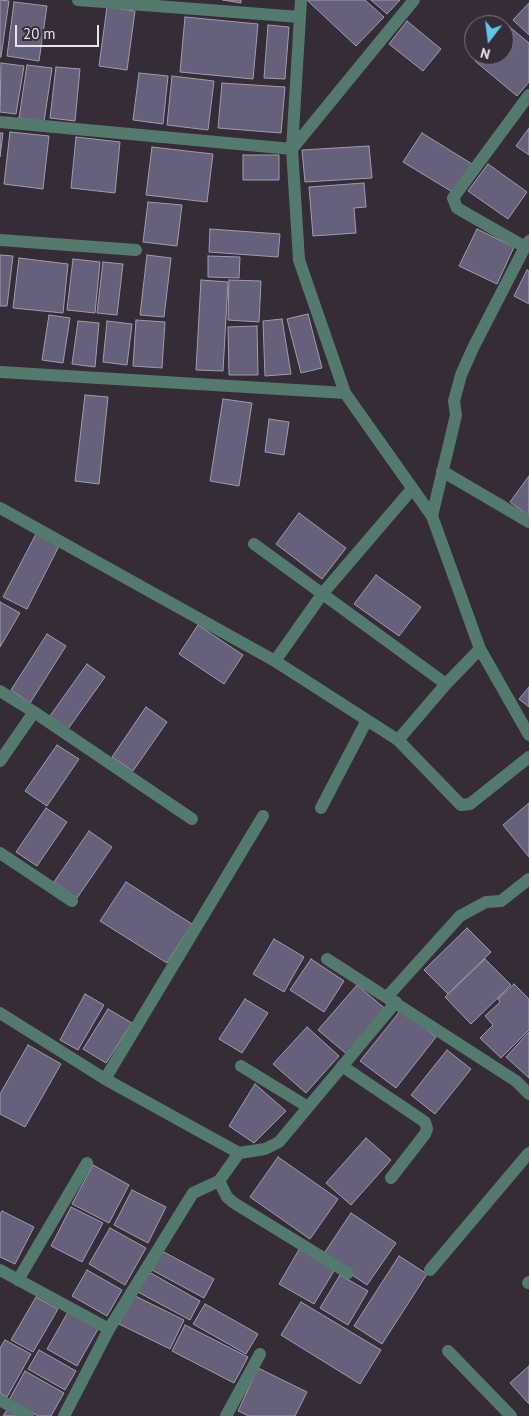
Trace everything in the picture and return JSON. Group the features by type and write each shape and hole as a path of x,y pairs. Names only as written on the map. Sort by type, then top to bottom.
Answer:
{"street":[{"path":"78,0 300,17"},
{"path":"301,0 292,149 299,260 345,393 432,516 480,649 529,735"},
{"path":"292,149 414,0"},
{"path":"432,516 456,415 454,401 461,375 527,244 457,208 453,198 529,95"},
{"path":"0,122 292,149"},
{"path":"0,240 136,250"},
{"path":"0,372 345,393"},
{"path":"442,471 529,522"},
{"path":"275,661 322,594 412,489"},
{"path":"0,508 275,661 367,720 398,740 462,805 470,804 529,757"},
{"path":"254,544 446,684"},
{"path":"398,740 446,684 480,649"},
{"path":"0,691 192,818"},
{"path":"0,761 34,712"},
{"path":"321,808 367,720"},
{"path":"105,1079 263,816"},
{"path":"0,853 72,901"},
{"path":"0,1013 105,1079 239,1153 265,1149 279,1142 342,1066 391,1000 460,916 486,902 501,901 529,879"},
{"path":"327,959 516,1081 529,1094"},
{"path":"241,1066 308,1107"},
{"path":"342,1066 425,1122 425,1134 391,1178"},
{"path":"64,1416 109,1329 193,1193 219,1181 239,1153"},
{"path":"430,1270 529,1153"},
{"path":"18,1280 87,1163"},
{"path":"219,1181 227,1197 234,1203 348,1273"},
{"path":"0,1270 109,1329"},
{"path":"448,1351 511,1416"},
{"path":"226,1416 260,1354"},
{"path":"0,1400 28,1416"}],"building":[{"path":"0,0 9,1 1,57 0,57"},
{"path":"223,0 241,0 241,3"},
{"path":"308,0 365,0 384,17 356,46"},
{"path":"371,0 400,0 387,14"},
{"path":"14,2 47,6 39,61 7,56"},
{"path":"529,3 529,35 514,21"},
{"path":"107,7 135,11 127,70 99,66"},
{"path":"185,17 258,24 253,79 180,72"},
{"path":"407,21 441,49 423,71 389,44"},
{"path":"268,25 289,27 285,79 264,78"},
{"path":"514,31 529,43 529,82 517,96 480,65 514,65"},
{"path":"1,63 24,66 16,114 0,112"},
{"path":"27,65 52,68 44,122 19,118"},
{"path":"56,67 80,69 75,121 50,118"},
{"path":"139,73 168,76 163,124 133,120"},
{"path":"172,76 214,81 208,130 167,125"},
{"path":"222,83 285,87 281,133 218,128"},
{"path":"529,128 529,155 516,146"},
{"path":"10,132 49,136 43,189 4,184"},
{"path":"0,133 3,133 0,157"},
{"path":"422,133 472,164 454,193 403,162"},
{"path":"76,137 120,142 115,193 71,188"},
{"path":"369,146 372,178 305,182 302,150"},
{"path":"152,147 213,154 207,202 146,195"},
{"path":"243,155 279,155 279,180 243,180"},
{"path":"488,164 527,192 508,219 468,191"},
{"path":"364,183 366,207 354,208 356,233 313,236 309,187"},
{"path":"148,202 182,205 177,246 143,242"},
{"path":"210,229 280,234 278,257 209,252"},
{"path":"477,229 514,247 497,284 459,266"},
{"path":"0,255 13,256 7,306 0,306"},
{"path":"147,255 171,258 164,317 140,315"},
{"path":"208,256 240,257 239,278 208,277"},
{"path":"19,258 68,264 63,313 13,308"},
{"path":"73,259 100,262 95,313 67,310"},
{"path":"103,262 123,264 117,315 97,313"},
{"path":"527,270 529,271 529,304 514,296"},
{"path":"201,280 228,282 223,371 196,370"},
{"path":"229,280 261,281 259,322 228,320"},
{"path":"308,314 322,368 301,373 287,319"},
{"path":"49,315 70,318 63,363 42,360"},
{"path":"282,319 291,374 265,376 263,321"},
{"path":"136,320 165,322 162,368 133,366"},
{"path":"78,321 99,323 95,367 72,364"},
{"path":"107,321 132,324 127,365 103,362"},
{"path":"257,326 258,375 229,375 228,327"},
{"path":"85,395 108,397 99,484 75,481"},
{"path":"223,399 252,403 239,486 210,481"},
{"path":"269,419 289,422 284,455 265,452"},
{"path":"529,476 529,516 510,502"},
{"path":"299,513 346,548 322,579 276,544"},
{"path":"36,534 59,546 27,609 3,597"},
{"path":"376,575 421,607 399,636 354,604"},
{"path":"0,602 20,613 0,647"},
{"path":"198,625 243,655 224,684 179,654"},
{"path":"47,634 66,646 30,703 11,690"},
{"path":"87,664 105,677 68,729 50,716"},
{"path":"529,687 529,707 519,699"},
{"path":"146,707 167,722 133,771 112,757"},
{"path":"57,745 79,759 47,806 25,791"},
{"path":"529,803 529,857 503,825"},
{"path":"46,808 67,822 37,866 16,852"},
{"path":"89,831 112,847 77,898 54,882"},
{"path":"126,882 192,924 167,963 100,921"},
{"path":"467,928 491,952 448,994 424,970"},
{"path":"274,939 304,957 284,992 253,974"},
{"path":"311,959 344,981 324,1012 290,990"},
{"path":"485,959 511,985 471,1024 445,997"},
{"path":"514,984 529,999 529,1030 501,1058 480,1038 493,1025 485,1016 500,1002 498,999"},
{"path":"357,985 388,1011 349,1056 318,1030"},
{"path":"85,994 104,1005 78,1050 60,1040"},
{"path":"245,999 268,1013 242,1053 219,1039"},
{"path":"108,1009 132,1023 106,1063 83,1049"},
{"path":"401,1010 436,1037 396,1088 360,1061"},
{"path":"307,1027 339,1056 306,1093 273,1064"},
{"path":"529,1032 529,1078 506,1057"},
{"path":"28,1045 61,1064 25,1127 0,1114 0,1094"},
{"path":"447,1050 471,1069 435,1114 411,1095"},
{"path":"255,1084 286,1111 254,1143 229,1126"},
{"path":"366,1138 391,1160 351,1205 326,1183"},
{"path":"278,1157 338,1199 310,1239 250,1197"},
{"path":"93,1165 129,1185 109,1223 72,1204"},
{"path":"132,1190 166,1207 148,1243 114,1225"},
{"path":"71,1207 103,1223 82,1262 51,1246"},
{"path":"2,1211 34,1227 15,1264 0,1257 0,1214"},
{"path":"351,1213 396,1243 367,1285 323,1255"},
{"path":"110,1228 146,1248 125,1285 89,1264"},
{"path":"300,1248 335,1269 314,1304 279,1284"},
{"path":"162,1251 214,1279 204,1298 152,1270"},
{"path":"399,1256 427,1274 382,1344 354,1326"},
{"path":"87,1270 122,1290 107,1316 72,1296"},
{"path":"149,1272 200,1301 190,1320 138,1292"},
{"path":"340,1275 368,1291 348,1325 320,1308"},
{"path":"133,1295 184,1320 170,1349 119,1324"},
{"path":"36,1297 58,1309 33,1352 11,1340"},
{"path":"301,1302 381,1350 360,1384 281,1335"},
{"path":"205,1304 258,1334 246,1354 193,1324"},
{"path":"68,1312 98,1329 77,1366 47,1349"},
{"path":"185,1325 248,1357 234,1383 172,1351"},
{"path":"5,1340 31,1354 7,1397 0,1393 0,1348"},
{"path":"39,1350 76,1371 65,1390 28,1369"},
{"path":"529,1366 529,1404 510,1383"},
{"path":"258,1368 307,1392 295,1416 249,1416 238,1411"},
{"path":"25,1371 64,1393 51,1416 38,1416 9,1400"},
{"path":"8,1408 22,1416 3,1416"}]}
